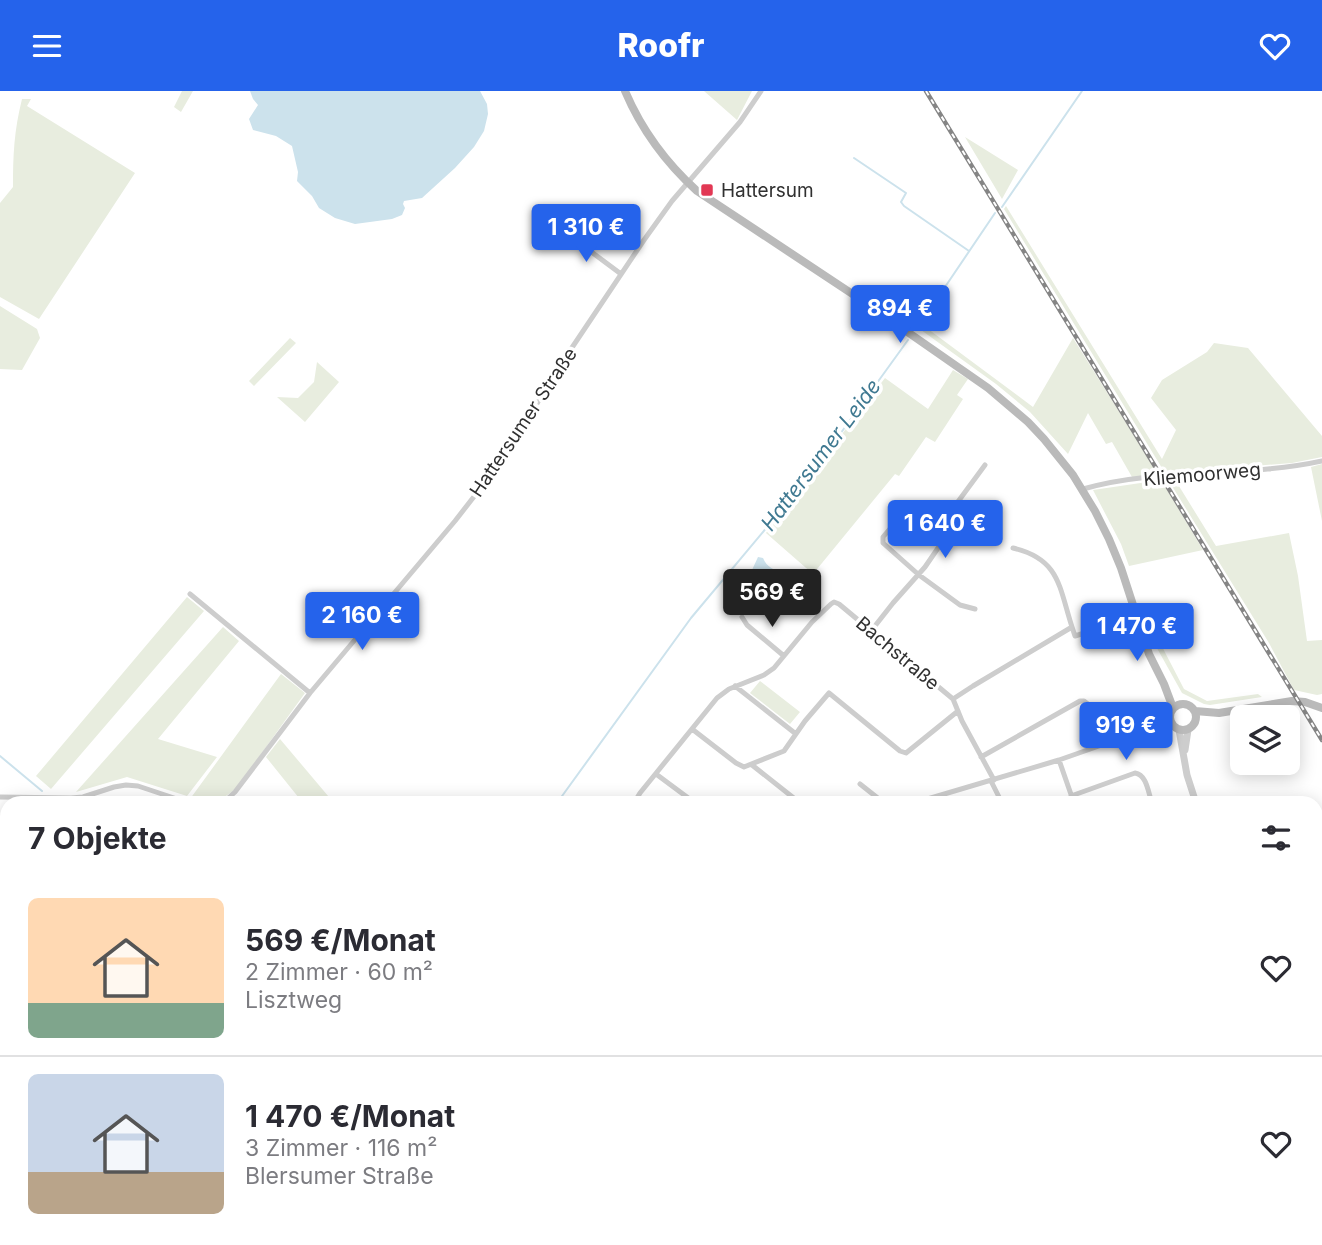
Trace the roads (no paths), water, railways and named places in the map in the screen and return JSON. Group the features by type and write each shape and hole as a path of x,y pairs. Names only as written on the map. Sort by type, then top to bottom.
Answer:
{"main road":[{"path":"625,91 640,124 653,144 688,183 988,388 1044,439 1083,489 1110,539 1149,654 1176,706"},
{"path":"1196,716 1292,701 1322,708"},
{"path":"1189,705 1196,716 1195,724 1184,730 1175,728 1169,717 1176,706 1189,705"}],"street":[{"name":"Hattersumer Straße","path":"232,796 310,693 497,467 644,240 740,122 761,91"},
{"path":"566,233 621,274"},
{"name":"Kliemoorweg","path":"1083,489 1162,477 1295,467 1322,461"},
{"path":"871,631 919,575 949,532 957,503 985,465"},
{"path":"898,508 894,524 883,537 883,543 919,575 960,605 975,609"},
{"path":"1013,548 1029,552 1054,571 1075,636 1097,629"},
{"path":"190,594 310,693"},
{"name":"Bachstraße","path":"639,796 717,698 729,688 774,669 812,622 834,602 953,699 999,796"},
{"path":"742,617 747,625 784,656"},
{"path":"953,699 1072,627"},
{"path":"735,686 796,734"},
{"path":"692,729 740,766 752,765 784,751 829,693 900,751 906,753 958,712"},
{"path":"981,757 1080,701 1089,705 1104,744"},
{"path":"939,796 1059,760 1170,721"},
{"path":"1184,730 1187,775 1194,796"},
{"path":"1059,760 1071,796 1135,773 1144,777 1150,796"},
{"path":"752,765 791,796"},
{"path":"656,774 686,796"},
{"path":"860,784 875,796"},
{"path":"86,796 114,786 126,785 168,796"}],"water":[{"path":"250,91 480,91 487,104 488,114 484,131 474,147 422,198 404,201 402,215 355,224 335,218 319,208 312,196 297,181 298,172 292,146 276,136 253,130 249,119 258,105"},
{"path":"758,557 763,558 797,588 784,603 779,604 765,587 747,578"}],"waterway":[{"name":"Hattersumer Leide","path":"1002,207 1082,91"},
{"path":"854,158 906,193 901,202 904,206 969,251"},
{"name":"Hattersumer Leide","path":"918,327 995,213"},
{"name":"Hattersumer Leide","path":"562,796 691,618 809,477 908,340"},
{"path":"0,756 42,791"}],"railway":[{"path":"926,91 1322,740"}],"place":[{"name":"Hattersum","path":"707,190"}]}
